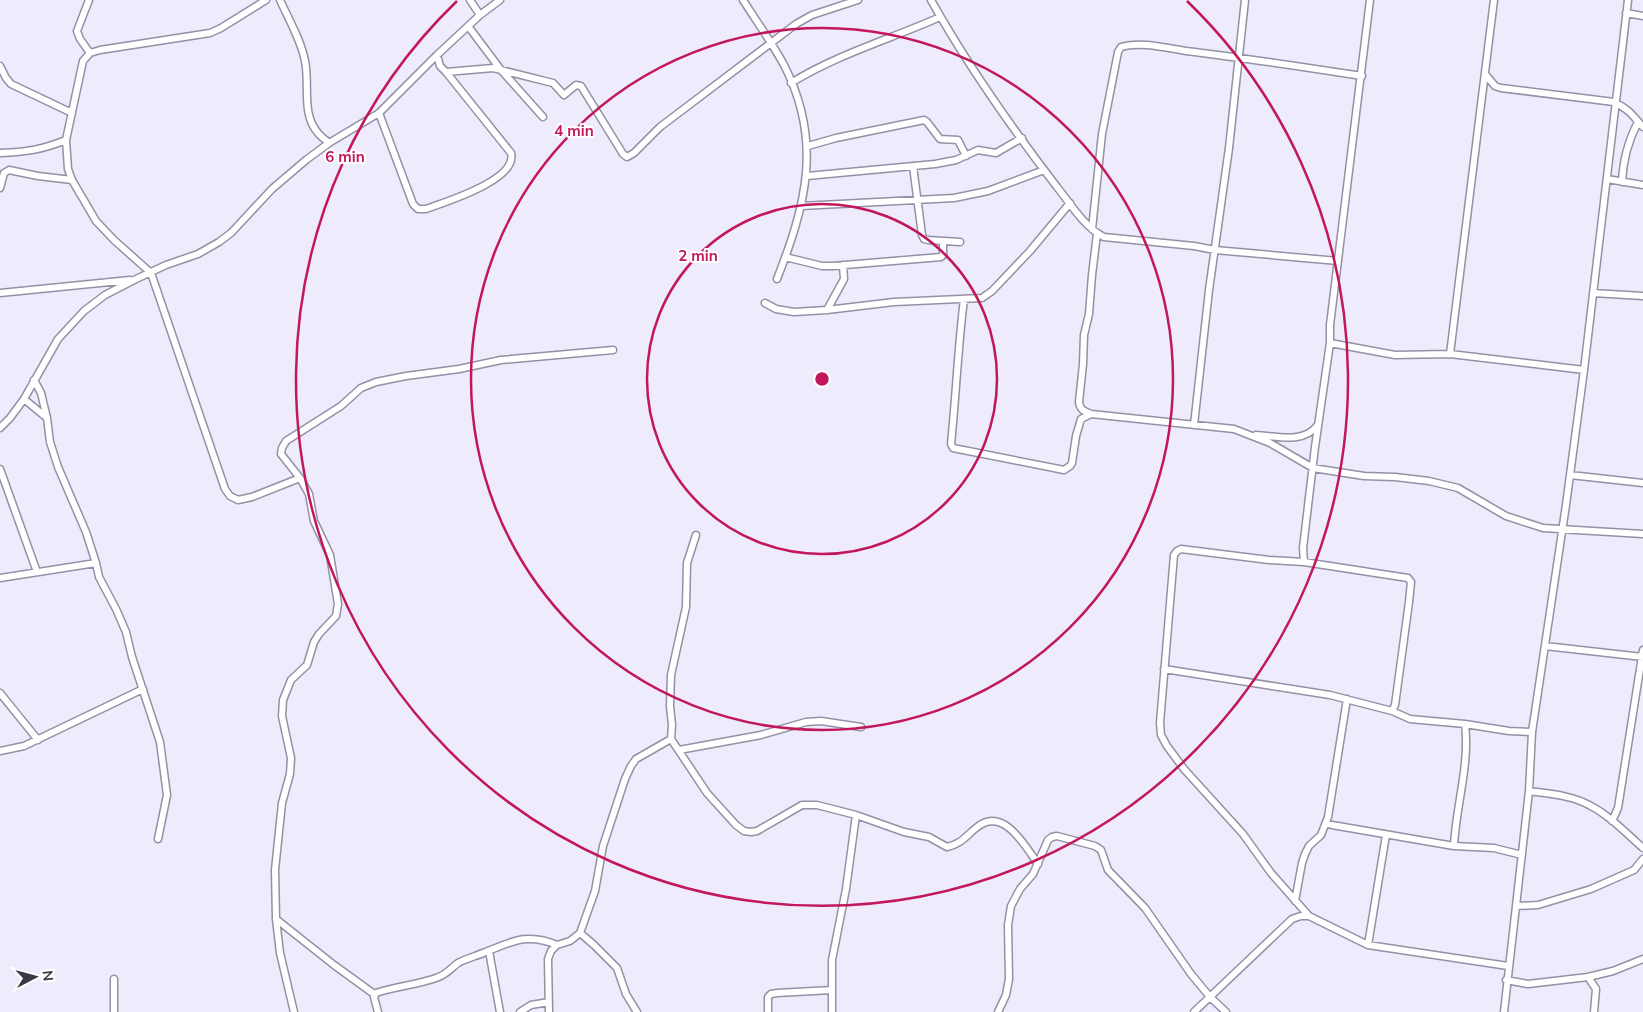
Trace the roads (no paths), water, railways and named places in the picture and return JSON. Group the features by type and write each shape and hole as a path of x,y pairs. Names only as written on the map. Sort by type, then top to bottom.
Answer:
{"street":[{"path":"89,0 77,31 90,53"},
{"path":"266,0 210,33 90,53 83,61 66,140 68,169 72,180 96,221 151,273 228,494 238,500 252,497 300,478"},
{"path":"280,0 303,50 306,63 309,117 318,133 329,144"},
{"path":"470,0 480,15"},
{"path":"0,428 24,399 58,339 84,311 105,295 134,280 166,265 198,254 219,242 231,233 272,189 289,174 329,144 379,113 468,26 500,0"},
{"path":"743,0 784,66 803,118 808,146 807,176 801,206 777,279"},
{"path":"446,72 487,68 500,70 553,83 564,95 576,85 581,86 623,154 627,157 634,153 660,127 796,24 812,15 858,0"},
{"path":"931,0 966,60 1044,170 1095,231 1104,237 1194,246 1215,250 1338,261"},
{"path":"1194,425 1208,290 1229,148 1245,0"},
{"path":"1304,562 1303,548 1330,344 1330,325 1370,0"},
{"path":"1450,354 1494,0"},
{"path":"1504,1012 1506,980 1529,791 1532,732 1584,370 1607,179 1614,102 1628,0"},
{"path":"1626,13 1643,16"},
{"path":"791,83 808,72 844,55 940,17"},
{"path":"468,26 500,70 543,117"},
{"path":"1362,76 1238,57 1148,46 1127,45 1119,49 1102,134 1089,314 1084,335 1079,407 1091,414 1234,429 1270,443 1313,468 1364,476 1429,481 1458,488 1506,516 1543,528 1643,534"},
{"path":"379,113 412,204 418,209 426,209 484,186 502,173 510,163 511,153 440,66 437,55"},
{"path":"0,66 6,78 12,84 72,113"},
{"path":"1485,74 1495,86 1502,88 1614,102 1626,108 1641,125 1631,136 1623,166 1622,182"},
{"path":"808,146 836,138 924,120 940,139 958,140 966,156"},
{"path":"807,176 935,164 966,156 978,150 996,153 1022,138"},
{"path":"0,153 27,152 66,140"},
{"path":"913,166 922,236 928,240 960,242"},
{"path":"0,188 4,173 9,170 72,180"},
{"path":"801,206 917,201 974,194 1044,170"},
{"path":"1607,179 1643,185"},
{"path":"765,303 776,309 794,312 894,302 982,298 992,291 1030,252 1070,203"},
{"path":"785,257 822,266 941,257 943,255 943,242"},
{"path":"827,310 844,279 844,265"},
{"path":"0,292 134,280"},
{"path":"1593,293 1643,296"},
{"path":"964,299 958,349 951,444 953,448 1064,470 1072,462 1081,419 1091,414"},
{"path":"1330,344 1395,354 1450,354 1584,370"},
{"path":"294,1012 280,953 276,919 275,870 282,803 290,774 291,758 282,716 283,700 291,680 307,664 314,642 319,634 336,616 338,604 330,555 314,521 309,494 300,478 281,454 282,448 286,441 340,406 362,388 391,379 501,360 613,350"},
{"path":"34,380 41,393 50,442 58,467 86,532 99,577 126,632 160,742 167,795 158,839"},
{"path":"24,399 47,418"},
{"path":"1248,434 1299,437 1312,433 1318,426"},
{"path":"0,469 37,572"},
{"path":"1570,475 1643,483"},
{"path":"696,535 687,563 686,607 671,676 671,738 707,793 736,825 744,831 757,831 802,805 810,804 856,815 904,832 929,837 947,847 958,843 978,826 986,822 1002,822 1011,827 1038,864"},
{"path":"1392,711 1411,582 1408,578 1304,562 1269,560 1181,549 1176,551 1174,555 1160,723 1161,735 1184,769 1243,834 1271,873 1309,916 1368,945 1508,966"},
{"path":"0,578 96,563"},
{"path":"1545,646 1643,654 1618,808 1612,821"},
{"path":"1164,669 1321,693 1392,711 1410,719 1532,732"},
{"path":"0,751 24,746 38,740 143,689"},
{"path":"0,693 38,740"},
{"path":"1295,901 1302,863 1309,846 1321,835 1330,808 1347,699"},
{"path":"679,750 761,735 806,722 821,721 861,727"},
{"path":"1454,846 1454,833 1466,760 1465,724"},
{"path":"549,1012 548,958 551,951 558,945 570,941 580,933 595,891 603,846 625,778 636,759 671,738"},
{"path":"1529,791 1575,799 1589,804 1643,848"},
{"path":"832,1012 832,960 846,888 856,815"},
{"path":"1326,823 1454,846 1494,848 1522,854"},
{"path":"1368,945 1386,834"},
{"path":"998,1012 1006,995 1009,979 1008,925 1011,906 1020,889 1033,874 1043,850 1052,837 1063,838 1098,848 1102,853 1108,870 1145,908 1191,974 1210,997 1226,1012"},
{"path":"1516,906 1538,905 1592,889 1634,870 1643,859"},
{"path":"1194,1012 1292,919 1309,916"},
{"path":"276,919 374,994 378,1012"},
{"path":"580,933 617,968 626,994 638,1012"},
{"path":"374,994 394,987 435,979 448,973 459,963 506,943 527,938 548,941 558,945"},
{"path":"489,951 500,1012"},
{"path":"1506,980 1528,984 1588,977 1613,971 1643,959"},
{"path":"1588,977 1596,989 1594,1012"},
{"path":"114,979 114,1012"},
{"path":"768,1012 768,998 771,994 832,990"},
{"path":"520,1012 531,1005 549,1002"}]}
